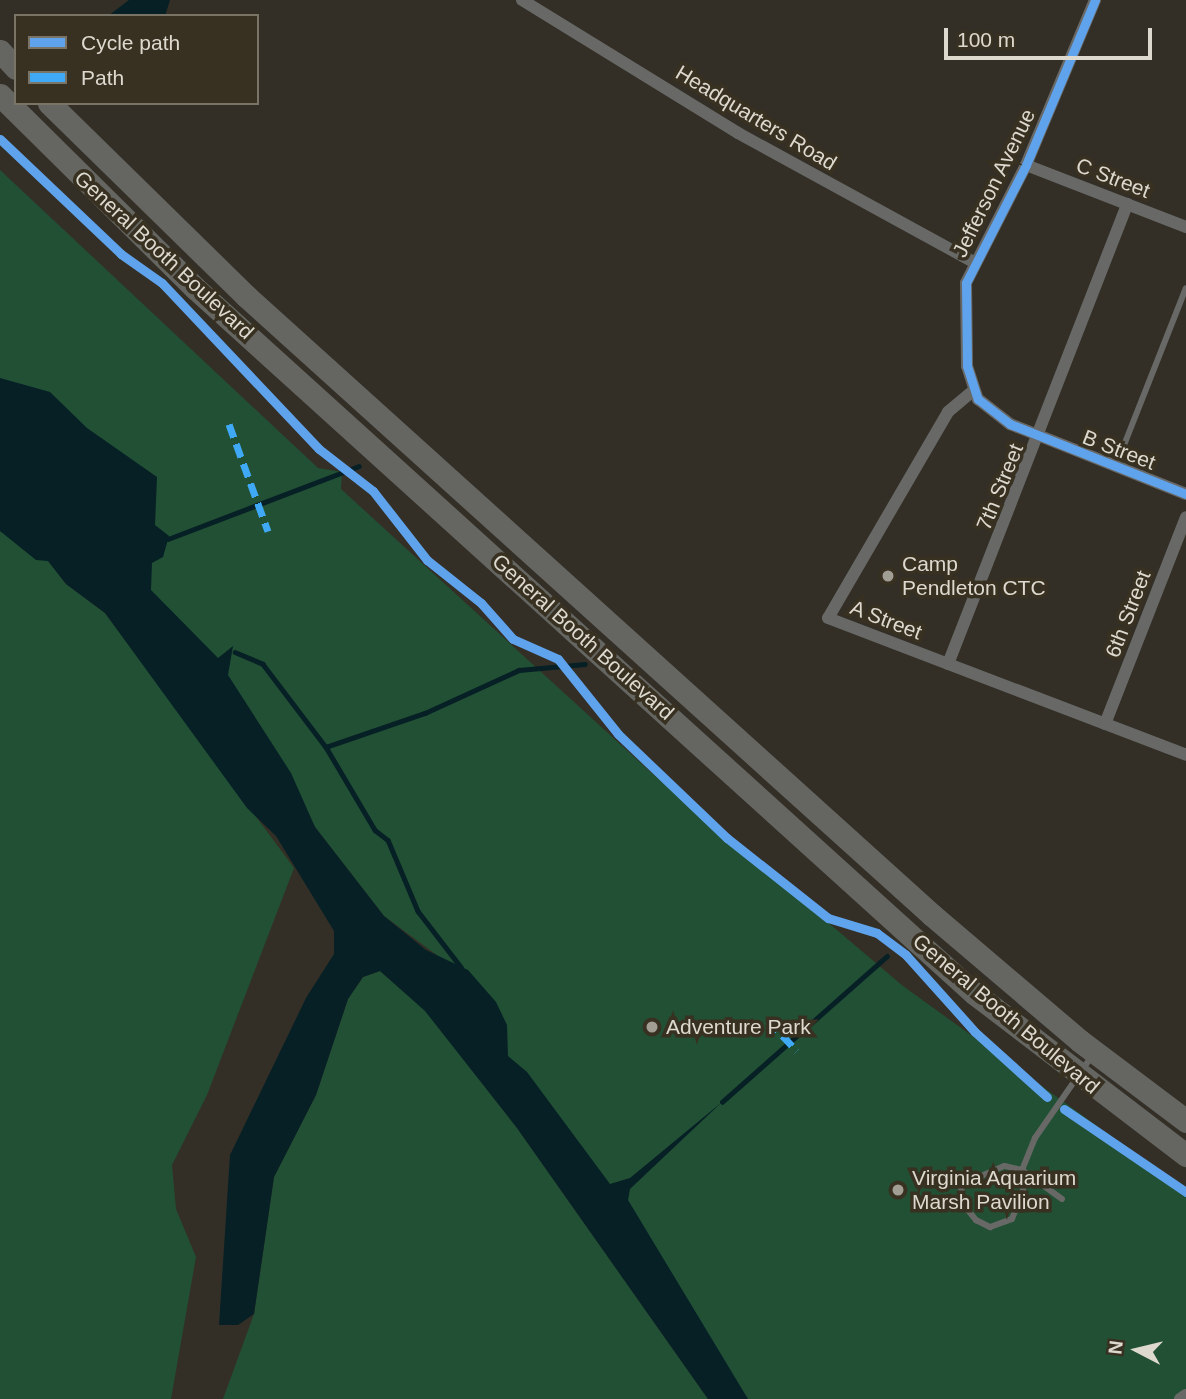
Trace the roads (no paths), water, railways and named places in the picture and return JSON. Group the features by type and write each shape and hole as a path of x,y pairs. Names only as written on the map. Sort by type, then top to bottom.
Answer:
{"highway":[{"path":"0,51 14,66"},
{"name":"General Booth Boulevard","path":"0,95 258,326 932,915 1094,1052 1186,1121"},
{"name":"General Booth Boulevard","path":"51,105 258,326 974,993 1079,1077 1186,1155"}],"street":[{"name":"Headquarters Road","path":"522,0 738,133 974,262"},
{"name":"Jefferson Avenue","path":"974,390 963,313 974,262 1026,165 1095,0"},
{"name":"C Street","path":"1026,165 1186,227"},
{"name":"7th Street","path":"948,664 1128,204"},
{"path":"974,390 990,411 1039,437"},
{"name":"A Street","path":"974,390 948,412 828,618 1186,755"},
{"name":"B Street","path":"1039,437 1186,494"},
{"name":"6th Street","path":"1105,724 1186,517"},
{"path":"1180,1399 1186,1395"}],"lane":[{"path":"1115,468 1186,288"},
{"path":"1062,1199 1022,1170 1004,1166 961,1185 970,1215 990,1227 1012,1219 1022,1170 1035,1138 1094,1052"}],"water":[{"path":"129,0 170,0 166,14 111,14"},
{"path":"0,378 50,392 87,428 157,477 155,525 169,536 163,557 152,563 151,590 218,658 233,646 228,675 291,773 315,827 384,916 426,950 468,970 496,1002 507,1025 508,1056 527,1072 610,1184 630,1178 722,1102 630,1189 628,1200 748,1399 708,1399 517,1128 425,1011 380,971 363,977 348,999 316,1095 274,1177 254,1314 238,1325 219,1325 230,1155 306,998 334,954 334,931 276,836 247,808 105,613 66,584 48,561 36,560 0,531"}],"waterway":[{"path":"168,539 359,466"},
{"path":"235,652 263,664 326,747 425,713 519,670 585,664"},
{"path":"326,747 375,830 388,840 418,911 461,967"},
{"path":"722,1102 887,956"}],"place":[{"name":"Camp Pendleton CTC","path":"888,576"},
{"name":"Adventure Park","path":"652,1027"},
{"name":"Virginia Aquarium Marsh Pavilion","path":"898,1190"}]}
